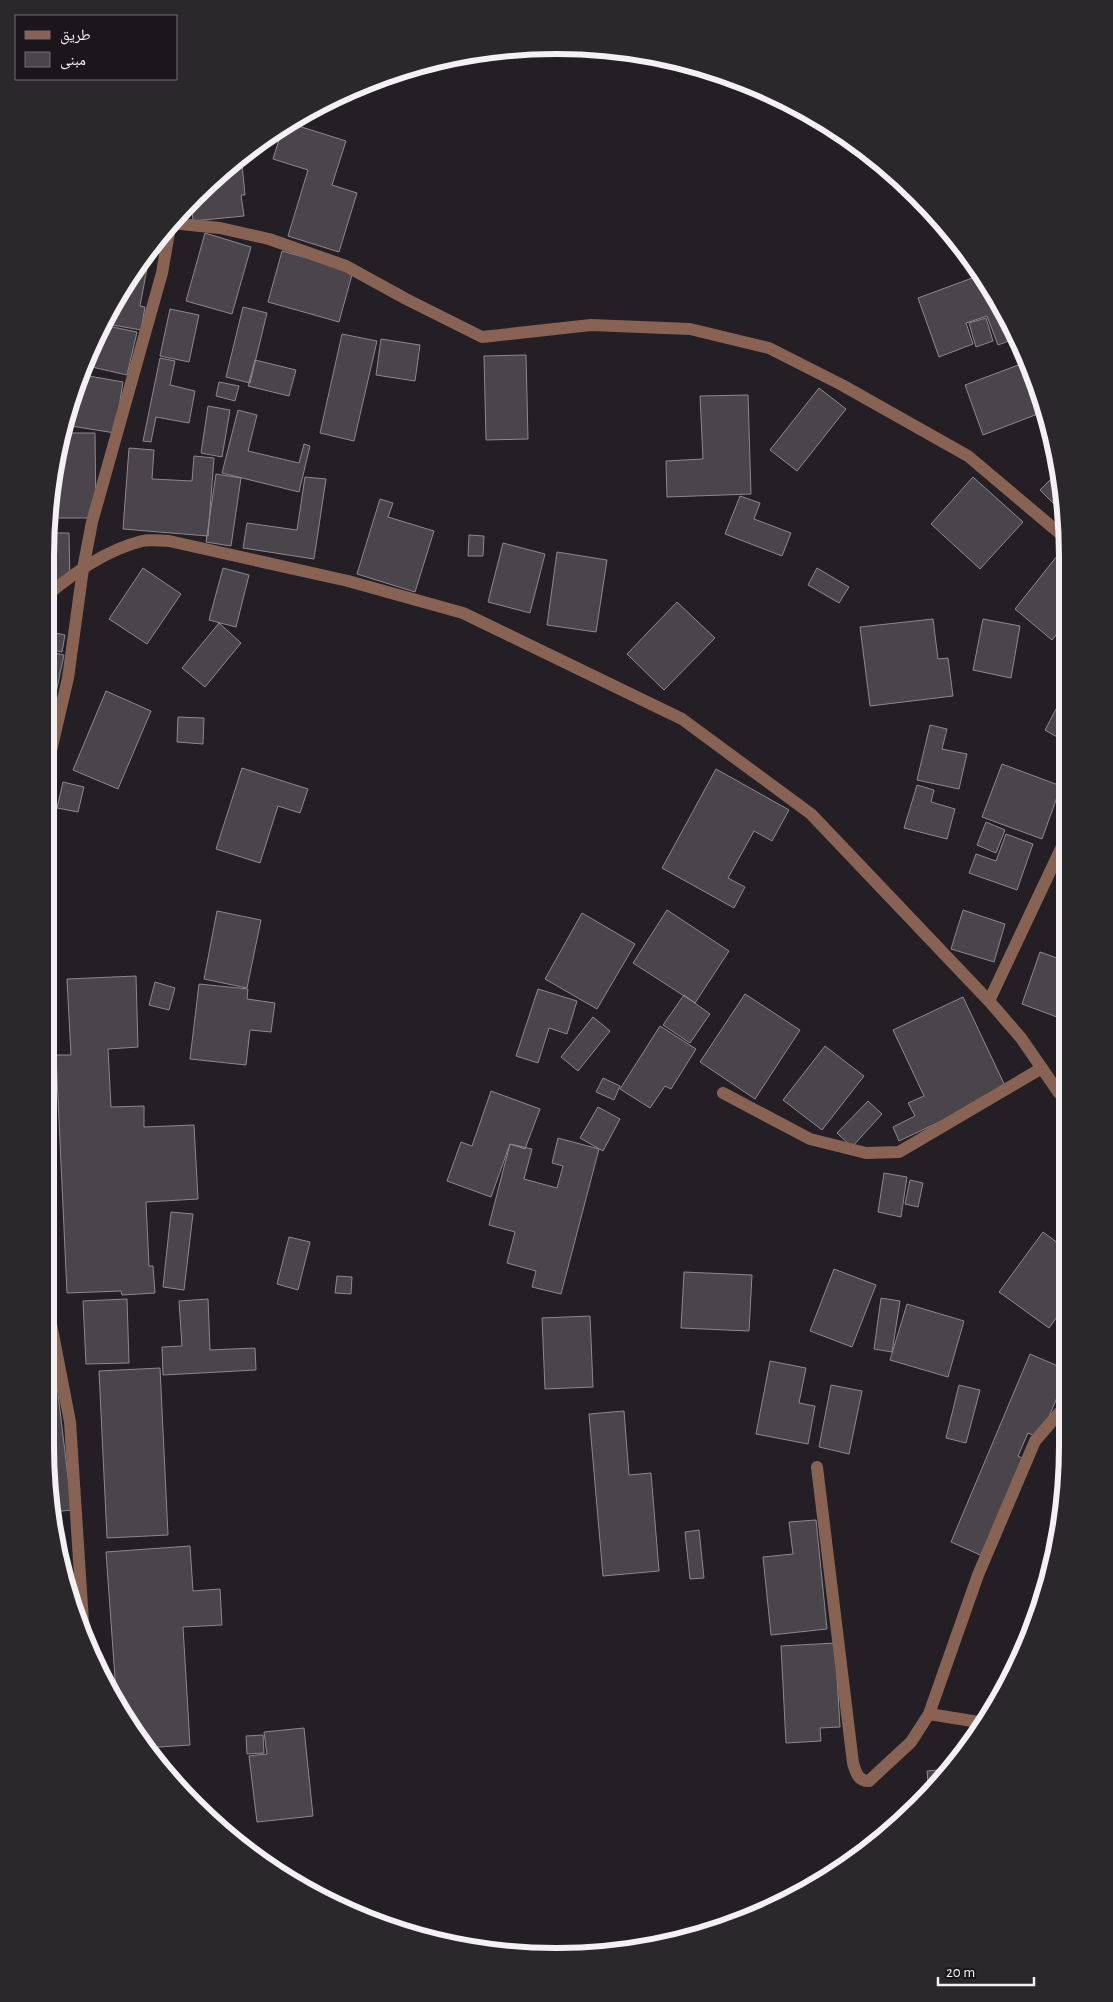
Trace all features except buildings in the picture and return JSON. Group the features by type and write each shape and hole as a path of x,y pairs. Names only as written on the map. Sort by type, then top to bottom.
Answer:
{"street":[{"path":"181,223 220,228 269,239 346,266 482,337 591,325 690,330 769,348 842,385 968,456 1058,532"},
{"path":"54,738 68,678 83,569 92,522 162,273 168,238"},
{"path":"54,590 83,569 113,551 144,541 169,541 348,581 464,613 682,719 811,814 1022,1038 1059,1093"},
{"path":"989,1001 1059,853"},
{"path":"723,1093 810,1139 866,1153 899,1152 1042,1068"},
{"path":"54,1339 70,1422 82,1613"},
{"path":"817,1467 853,1763 857,1776 863,1782 869,1782 911,1742 929,1714 978,1575 1035,1441 1059,1413"},
{"path":"929,1714 977,1722"}]}
